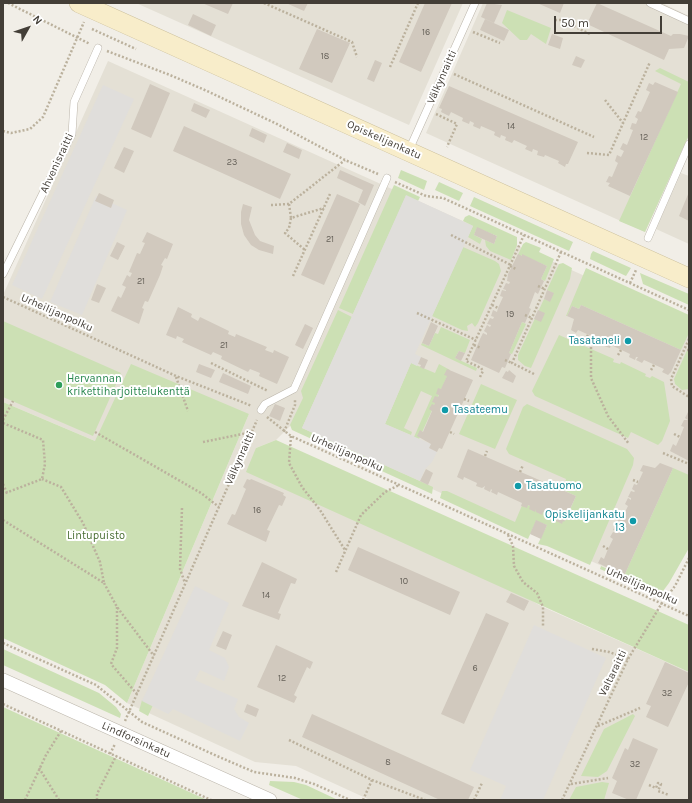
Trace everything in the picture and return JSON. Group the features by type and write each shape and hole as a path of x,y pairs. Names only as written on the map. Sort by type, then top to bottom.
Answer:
{"main road":[{"name":"Opiskelijankatu","path":"79,3 409,150 689,278"}],"street":[{"name":"Lindforsinkatu","path":"3,680 270,800"}],"lane":[{"name":"Välkynraitti","path":"409,150 475,3"},
{"path":"650,3 689,21"},
{"name":"Ahvenisraitti","path":"3,274 72,134 74,102 98,48"},
{"path":"648,238 689,144"},
{"path":"261,410 265,404 294,389 387,178"}],"path":[{"path":"8,3 98,48 201,88 277,124 345,160 426,196 443,198 689,310"},
{"path":"264,3 352,42 357,57"},
{"path":"390,67 418,3"},
{"path":"555,20 561,20 590,34"},
{"path":"82,24 136,49"},
{"path":"464,28 500,43"},
{"path":"3,131 11,133 30,130 43,116 77,38"},
{"path":"587,153 609,155 650,62"},
{"path":"445,70 594,137"},
{"path":"606,100 623,123"},
{"path":"427,110 457,124 447,147"},
{"path":"271,205 289,204 345,160"},
{"path":"293,276 330,194"},
{"path":"289,204 292,218 290,228 285,233 305,250"},
{"path":"292,218 324,208"},
{"path":"451,235 516,269"},
{"path":"480,377 483,371 481,368 466,360 524,235"},
{"path":"512,363 561,252"},
{"path":"538,286 545,289"},
{"name":"Urheilijanpolku","path":"3,298 176,376 261,410 284,432 291,436 689,616"},
{"path":"492,305 498,308"},
{"path":"417,313 476,340"},
{"path":"525,315 532,318"},
{"path":"586,340 588,335"},
{"path":"689,339 671,379 672,386 689,397"},
{"path":"591,343 590,378 608,416 629,444"},
{"path":"474,345 481,348"},
{"path":"618,355 621,350"},
{"path":"506,360 534,374"},
{"path":"211,363 257,384 270,392 275,399"},
{"path":"652,370 654,365"},
{"path":"176,376 188,411"},
{"path":"284,432 295,405 294,389"},
{"path":"464,399 469,401"},
{"path":"12,401 3,422 43,440 45,464 42,479"},
{"name":"Välkynraitti","path":"110,754 186,584 261,410"},
{"path":"96,432 201,493 219,507"},
{"path":"203,442 252,432"},
{"path":"450,432 454,434"},
{"path":"674,434 680,437"},
{"path":"291,436 289,463 302,487 320,510 345,550"},
{"path":"485,456 487,451"},
{"path":"663,453 689,464"},
{"path":"520,472 523,465"},
{"path":"3,494 42,479 61,487 79,517 100,562 104,583 117,607 154,656"},
{"path":"633,480 638,482"},
{"path":"557,488 560,483"},
{"path":"3,484 7,493"},
{"path":"336,572 361,515 385,492 399,485"},
{"path":"182,508 180,569 186,584"},
{"path":"618,513 624,515"},
{"path":"3,520 104,583"},
{"path":"508,534 513,546 514,566 523,582 537,593 543,607 543,627"},
{"path":"603,546 608,549"},
{"name":"Valtaraitti","path":"562,800 628,659 675,586 689,558"},
{"path":"117,607 117,648 111,664 137,694"},
{"path":"3,643 96,685 142,722 254,772 295,778 314,784 350,800"},
{"path":"592,648 628,659"},
{"path":"3,704 211,800"},
{"path":"597,726 640,708"},
{"path":"24,800 46,755 62,731"},
{"path":"289,740 372,780 425,800"},
{"path":"97,800 97,794 116,756"},
{"path":"39,768 59,800"},
{"path":"570,784 608,778"},
{"path":"364,800 372,780"},
{"path":"474,800 482,783"},
{"path":"649,785 656,788 658,783 661,784 658,791 669,795"}],"shaded area":[{"path":"136,3 463,3 409,125"},
{"path":"483,3 662,3 689,16 689,135 645,232 426,133"},
{"path":"108,61 689,323 689,518 624,576 291,425 276,440 256,448 543,607 689,672 689,800 370,800 296,766 255,762 127,703 249,414 95,441 3,402 3,295"},
{"path":"103,85 134,99 42,299 12,285"},
{"path":"681,173 689,176 689,244 656,229"},
{"path":"406,195 473,226 415,354 421,357 417,366 411,363 385,424 431,444 429,448 437,452 432,462 425,469 420,481 302,428"},
{"path":"96,196 127,210 82,315 50,302"},
{"path":"195,586 229,603 209,650 225,658 229,667 224,681 200,670 195,680 238,699 234,709 239,717 249,723 240,741 173,709 168,714 142,701"},
{"path":"534,625 606,658 543,800 500,800 506,786 470,770"}],"green space":[{"path":"507,10 551,28 546,44 531,34 527,40 520,40 502,23"},
{"path":"660,68 689,82 689,135 645,232 619,221 681,84 655,71"},
{"path":"401,170 427,181 424,190 398,178"},
{"path":"439,182 463,193 459,201 435,190"},
{"path":"394,185 420,197 418,201 406,196 353,314 339,308"},
{"path":"474,197 573,242 569,251 470,206"},
{"path":"469,215 517,237 517,245 511,260 490,251 486,246 485,240 494,244 497,236 477,228 474,235 482,239 480,244 468,237 473,226 463,221 465,217"},
{"path":"526,242 541,248 539,252 554,259 545,281 541,279 547,266 522,255 519,262 515,261 523,244"},
{"path":"463,247 495,261 499,264 501,271 478,323 475,327 472,323 467,326 468,331 462,330 432,316"},
{"path":"593,251 631,268 626,276 590,259"},
{"path":"563,263 572,268 570,279 531,368 525,366 518,360 518,355 544,299 549,301 553,293 547,290 559,264"},
{"path":"586,268 689,315 689,333 681,350 581,305 579,309 572,306 566,316"},
{"path":"640,273 689,294 689,305 643,284"},
{"path":"338,310 352,317 302,428 433,487 432,494 292,430 290,425 303,398 301,391"},
{"name":"Hervannan krikettiharjoittelukenttä","path":"3,321 121,373 93,436 3,397"},
{"path":"522,322 526,324 512,354 509,353"},
{"path":"441,327 470,340 465,353 459,351 455,358 477,368 476,371 421,345 422,343 429,346 435,333 438,334"},
{"path":"559,335 614,359 613,362 620,364 621,362 646,374 645,376 650,378 652,376 664,382 670,421 662,441 658,445 631,432 628,438 535,396 532,391"},
{"path":"689,346 689,389 682,390 675,384 674,379"},
{"path":"411,363 435,373 439,364 450,370 419,439 414,437 432,396 421,391 404,428 412,432 411,435 385,424"},
{"name":"Lintupuisto","path":"131,364 249,414 127,703 105,685 3,638 3,402 95,441"},
{"path":"481,384 517,400 495,449 459,434"},
{"path":"527,404 627,449 634,458 633,465 590,565 547,546 538,544 547,525 536,521 528,539 440,498 442,491 447,491 515,522 523,503 565,521 576,496 563,490 566,479 509,454 506,449 523,407"},
{"path":"276,440 689,625 689,672 246,472 256,448"},
{"path":"673,468 689,475 689,548 669,583 663,591 657,594 600,569 601,566 624,576"},
{"path":"3,649 99,693 116,707 121,714 120,718 3,665"},
{"path":"142,700 153,705 148,716 139,711"},
{"path":"3,707 207,800 3,800"},
{"path":"633,714 635,716 607,771 598,777 581,776 604,729"},
{"path":"270,781 294,782 306,785 338,800 303,800 269,785"},
{"path":"602,782 609,783 604,800 569,800 576,787"}],"building":[{"path":"202,3 233,3 228,14"},
{"path":"286,3 308,3 304,11"},
{"path":"425,3 452,3 421,72 399,62"},
{"path":"487,3 502,5 494,23 481,17"},
{"path":"537,3 564,3 560,13"},
{"path":"597,3 671,36 673,34 680,34 689,36 684,48 669,49 664,60 587,24"},
{"path":"193,14 216,25 211,36 188,25"},
{"path":"485,19 509,30 504,41 480,30"},
{"path":"317,29 350,43 332,83 299,69"},
{"path":"552,34 563,38 560,49 548,45"},
{"path":"576,56 585,60 581,68 572,65"},
{"path":"375,60 382,63 374,82 367,79"},
{"path":"655,82 678,92 630,196 608,186 610,183 606,182 609,176 612,177 618,163 615,161 617,155 621,157 624,151 620,149 623,143 627,145 633,130 630,129 632,123 636,124 638,119 635,117 638,111 641,112 650,92 646,90 649,83 653,85"},
{"path":"150,84 170,93 151,138 131,129"},
{"path":"449,86 578,142 568,164 566,164 565,167 558,163 559,161 545,155 544,157 537,155 538,151 533,149 532,152 525,149 527,146 514,140 512,143 505,140 506,137 501,135 500,138 494,135 495,132 481,126 480,129 473,126 474,123 470,121 469,124 462,121 463,118 451,112 449,116 441,112 442,109 439,108"},
{"path":"194,103 210,110 206,118 191,111"},
{"path":"184,126 291,174 280,199 173,151"},
{"path":"252,128 267,135 264,143 249,136"},
{"path":"287,143 302,150 299,159 283,152"},
{"path":"124,147 134,151 124,173 114,168"},
{"path":"340,170 374,185 365,206 358,202 363,190 337,178"},
{"path":"689,192 689,221 679,216"},
{"path":"99,193 114,200 111,208 95,201"},
{"path":"337,194 360,204 324,285 301,275"},
{"path":"243,204 252,207 249,220 255,235 260,241 274,246 273,254 259,250 251,245 244,235 241,224"},
{"path":"477,227 497,236 494,244 474,235"},
{"path":"147,232 173,244 167,259 165,258 161,265 163,266 160,275 148,302 145,301 142,308 144,309 139,324 111,311 118,296 121,298 126,287 122,285 127,275 130,277 132,273 129,272 137,253 140,254 145,243 142,242"},
{"path":"117,242 125,246 118,260 110,256"},
{"path":"518,254 522,256 522,254 547,266 541,279 544,281 538,294 535,292 529,308 531,309 525,323 522,322 509,353 511,354 505,368 502,367 499,373 471,360 483,333 487,335 484,331 487,325 490,327 491,325 487,324 490,318 493,319 494,317 491,316 493,310 497,312 503,297 500,296 502,290 506,291 503,289 506,283 509,284 510,282 507,281 508,274"},
{"path":"97,284 106,288 99,303 91,300"},
{"path":"547,290 554,293 550,302 544,299"},
{"name":"Tasataneli","path":"581,305 681,350 671,372 668,375 662,372 664,369 644,360 642,363 636,360 638,357 636,357 635,360 629,357 630,354 611,345 610,348 604,346 604,342 602,345 596,342 598,339 578,330 576,333 571,330 574,319 567,316 572,306 579,309"},
{"path":"178,307 192,314 191,317 198,321 200,317 229,331 228,334 235,337 236,334 267,347 265,350 273,353 274,350 289,357 277,384 259,376 260,373 250,369 248,372 221,359 222,356 213,352 211,355 182,342 184,339 177,336 176,339 166,335"},
{"path":"538,310 545,313 541,322 534,319"},
{"path":"431,322 438,326 429,346 422,343"},
{"path":"305,324 313,328 303,349 295,345"},
{"path":"459,351 465,353 461,361 455,358"},
{"path":"421,357 428,360 424,369 418,364"},
{"path":"199,364 215,370 211,378 196,372"},
{"name":"Tasateemu","path":"447,369 473,380 442,449 439,448 437,452 429,448 431,444 417,436 420,430 423,432 432,411 429,409 432,404 434,405 435,403 432,402 435,396 438,397 439,395 436,394 438,388 441,389 447,376 444,375"},
{"path":"509,370 516,376 513,383 502,378 506,371 508,372"},
{"path":"223,373 251,386 248,394 219,382"},
{"path":"275,404 285,408 280,421 269,416"},
{"path":"688,412 689,461 670,451 673,444 676,446 684,427 681,426 684,420 688,420 685,418"},
{"name":"Tasatuomo","path":"468,449 576,496 564,522 563,521 562,524 556,521 557,518 543,512 542,515 536,512 536,509 535,512 529,509 530,506 528,505 527,508 521,506 522,503 498,492 497,495 491,492 491,489 490,492 484,489 485,486 482,488 476,486 477,483 464,477 463,480 457,477"},
{"name":"Opiskelijankatu 13","path":"660,463 673,468 624,576 598,563 601,557 604,559 613,539 610,537 613,532 616,533 616,531 613,530 616,524 619,526 620,524 617,523 619,517 622,518 628,506 625,504 628,498 631,500 631,498 628,497 631,491 635,491 632,489 634,484 637,485 643,472 640,471 643,465 655,468"},
{"path":"426,469 433,473 428,485 420,481"},
{"path":"247,479 251,479 284,493 283,495 286,497 282,506 279,505 267,530 270,531 266,542 227,524 232,514 235,515 246,489 243,487"},
{"path":"536,520 547,525 541,539 530,534"},
{"path":"358,547 460,592 450,615 348,570"},
{"path":"262,562 297,579 295,584 291,583 278,613 281,614 279,620 242,606"},
{"path":"511,593 529,601 524,611 506,602"},
{"path":"486,613 509,623 464,724 441,714"},
{"path":"223,631 232,635 226,650 216,646"},
{"path":"276,645 313,662 310,669 307,667 294,695 297,697 294,703 257,687"},
{"path":"665,662 689,673 689,682 668,727 646,717 651,706 646,704"},
{"path":"247,704 259,709 256,717 244,712"},
{"path":"312,714 474,787 468,800 440,800 302,737"},
{"path":"633,738 658,749 636,800 629,800 612,793 617,781 612,778 625,748 628,750"}],"place":[{"name":"Tasataneli","path":"628,341"},
{"name":"Hervannan krikettiharjoittelukenttä","path":"59,385"},
{"name":"Tasateemu","path":"445,410"},
{"name":"Tasatuomo","path":"518,486"},
{"name":"Opiskelijankatu 13","path":"633,521"}]}
